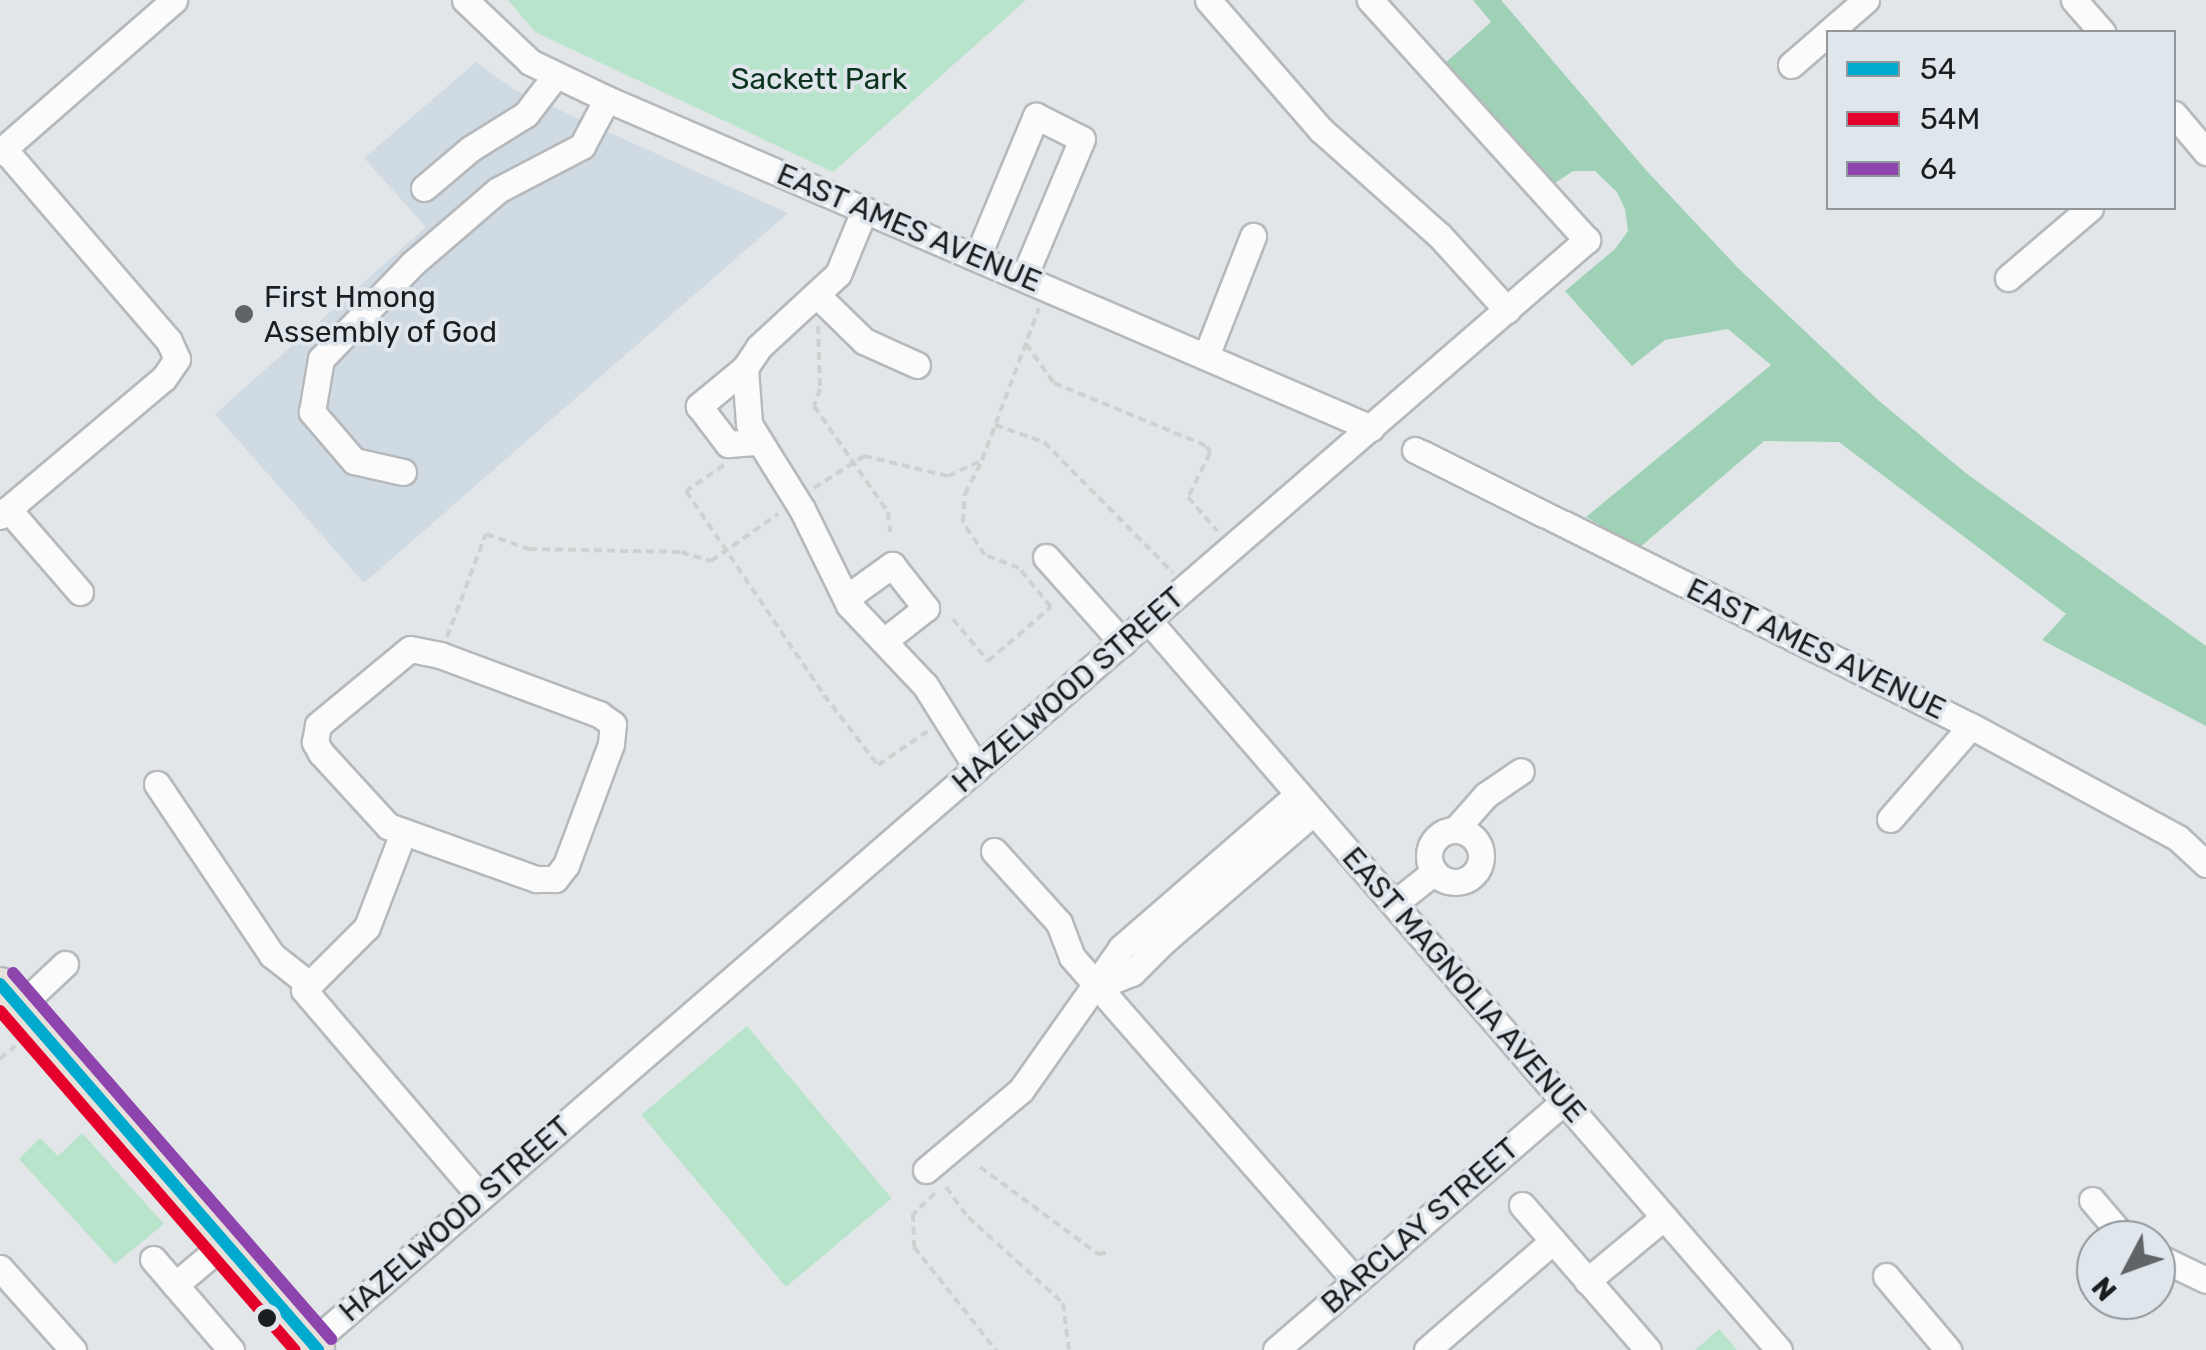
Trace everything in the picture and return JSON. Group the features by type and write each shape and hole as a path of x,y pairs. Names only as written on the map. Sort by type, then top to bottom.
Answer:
{"main road":[{"path":"10,995 311,1348"}],"street":[{"path":"80,592 4,512 164,378 177,359 170,341 2,150 174,0"},
{"name":"EAST AMES AVENUE","path":"465,0 530,62 606,99 1371,428"},
{"path":"1208,0 1321,130 1440,236 1507,310"},
{"name":"HAZELWOOD STREET","path":"311,1348 1588,240 1370,0"},
{"path":"1832,30 1866,0"},
{"path":"2074,0 2100,30"},
{"path":"1791,65 1826,36"},
{"path":"424,188 470,149 526,114 556,74"},
{"path":"403,472 354,461 312,412 321,360 412,264 498,190 582,146 606,99"},
{"path":"978,256 1036,116 1082,138 1036,282"},
{"path":"2177,125 2206,152"},
{"path":"2008,278 2088,210"},
{"path":"750,442 728,444 699,406 745,368 759,346 838,274 864,211"},
{"path":"1206,356 1253,236"},
{"path":"813,300 864,342 916,365"},
{"path":"745,368 750,442 796,500 846,598 925,685 977,768"},
{"name":"EAST AMES AVENUE","path":"1415,450 1971,726 2178,838 2206,864"},
{"path":"1046,557 1122,643"},
{"path":"846,598 892,565 926,608 884,641"},
{"name":"EAST MAGNOLIA AVENUE","path":"1148,620 1779,1350"},
{"path":"421,650 440,656 602,716 613,724 614,734 566,864 554,880 536,880 403,833 376,817 321,752 315,733 325,718 400,654 421,650"},
{"path":"1890,819 1971,726"},
{"path":"1434,872 1430,848 1440,834 1455,830 1486,795 1522,771"},
{"path":"157,784 272,955 307,988 481,1197"},
{"path":"936,1183 1021,1090 1099,986 1132,973 1306,803"},
{"path":"1434,872 1458,882 1479,868 1477,842 1455,830"},
{"path":"307,988 366,927 403,833"},
{"path":"994,851 1059,923 1072,957 1356,1281"},
{"path":"1395,903 1434,872"},
{"path":"10,995 65,964"},
{"name":"BARCLAY STREET","path":"1276,1350 1564,1101"},
{"path":"2092,1200 2109,1220"},
{"path":"1522,1205 1648,1350"},
{"path":"1587,1282 1664,1218"},
{"path":"1427,1350 1553,1241"},
{"path":"175,1285 224,1243"},
{"path":"152,1259 231,1350"},
{"path":"2176,1266 2206,1280"},
{"path":"0,1268 74,1350"},
{"path":"1886,1276 1948,1350"}],"path":[{"path":"953,619 988,661 1051,606 1019,568 984,555 963,522 964,494 982,460 1026,344 1036,282"},
{"path":"813,300 819,331 820,389 814,406 888,512 890,532"},
{"path":"1026,344 1054,383 1207,446 1210,452 1188,497 1216,531"},
{"path":"995,425 1044,442 1187,587"},
{"path":"750,442 686,492 813,680 878,764 944,720"},
{"path":"440,656 486,534 529,548 680,552 711,562 864,456 948,476 982,460"},
{"path":"0,1059 15,1046"},
{"path":"980,1167 1098,1254 1106,1253"},
{"path":"996,1350 914,1247 913,1214 936,1183 1063,1303 1069,1350"}],"shaded area":[{"path":"476,62 515,90 788,213 364,583 215,414 426,227 364,158"}],"green space":[{"name":"Sackett Park","path":"508,0 1026,0 833,172 535,32"},
{"path":"1473,0 1501,0 1645,169 1739,269 1878,400 1967,474 2206,646 2206,726 2042,640 2066,614 1839,442 1764,441 1639,548 1586,517 1771,365 1728,329 1665,340 1632,366 1565,291 1615,249 1628,231 1625,209 1617,192 1595,171 1573,171 1555,183 1544,183 1443,65 1491,22"},
{"path":"747,1026 892,1198 786,1287 641,1115"},
{"path":"82,1133 164,1224 115,1264 19,1159 40,1138 58,1156"},
{"path":"1719,1329 1737,1350 1695,1350"}],"transit line":[{"name":"64","path":"13,973 331,1339"},
{"name":"54","path":"0,984 318,1350"},
{"name":"54M","path":"0,1011 295,1350"}],"place":[{"name":"First Hmong Assembly of God","path":"244,314"}]}
